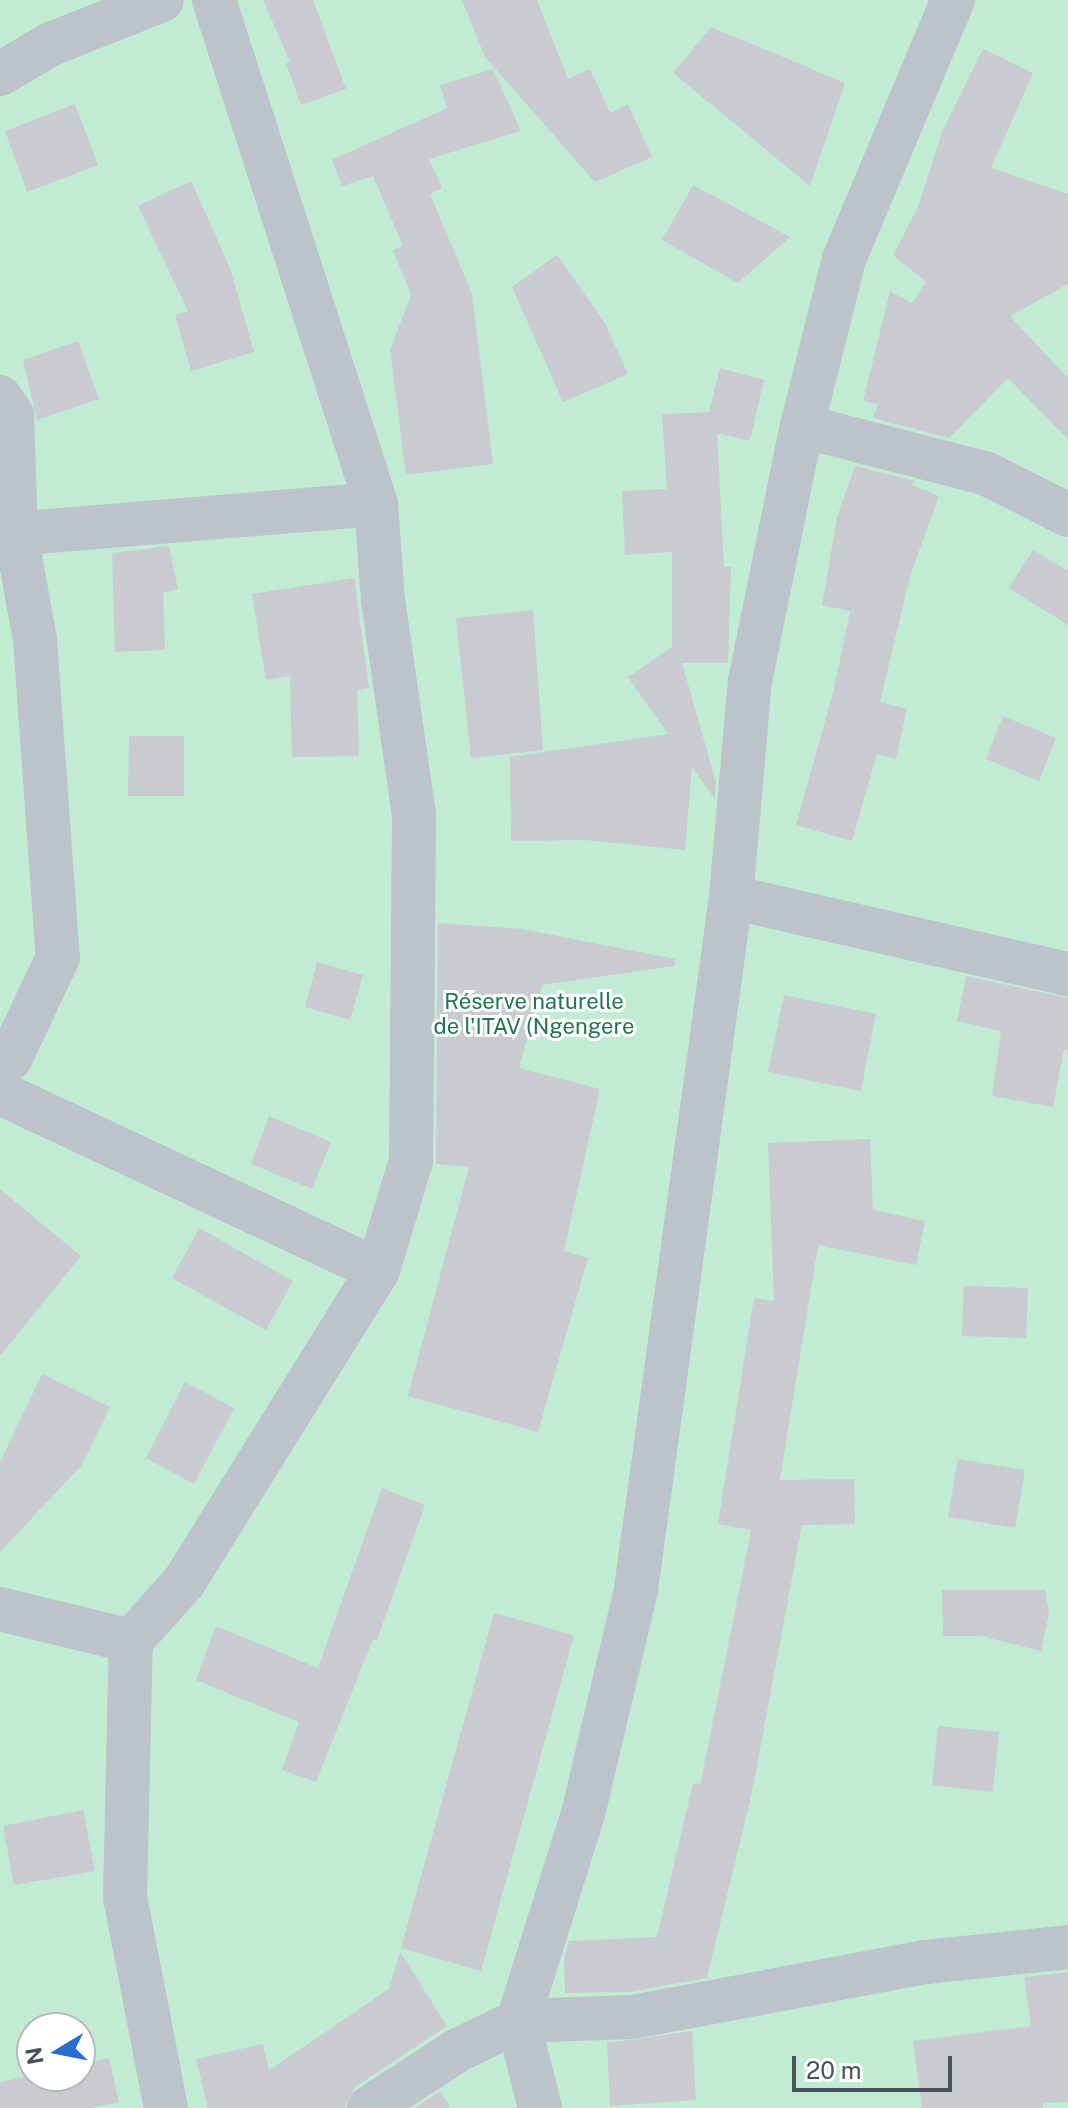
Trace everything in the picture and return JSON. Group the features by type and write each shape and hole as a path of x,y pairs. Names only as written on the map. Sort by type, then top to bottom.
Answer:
{"street":[{"path":"0,74 51,44 162,0"},
{"path":"166,2108 125,1898 131,1641 184,1582 378,1270 411,1161 414,815 383,601 376,504 214,0"},
{"path":"540,2108 518,2021 583,1814 636,1589 731,897 750,681 802,426 844,259 953,0"},
{"path":"0,397 12,415 8,535 35,640 58,957 10,1059 0,1067"},
{"path":"802,426 987,474 1068,515"},
{"path":"8,535 376,504"},
{"path":"731,897 1068,974"},
{"path":"0,1093 378,1270"},
{"path":"0,1609 131,1641"},
{"path":"369,2108 458,2050 518,2021 632,2017 926,1962 1068,1947"}],"green space":[{"name":"Réserve naturelle de l'ITAV (Ngengere","path":"0,0 1068,0 1068,2108 0,2108"}],"building":[{"path":"263,0 313,0 346,89 301,105 286,63 290,62"},
{"path":"462,0 537,0 568,79 590,69 610,113 628,104 652,157 595,182 485,57"},
{"path":"711,27 845,83 810,186 673,73"},
{"path":"983,49 1033,73 991,168 1068,194 1068,284 1010,316 1068,378 1068,439 1008,378 949,438 873,418 878,404 863,401 890,291 912,303 926,282 893,255 918,207 942,132"},
{"path":"493,69 521,131 429,159 442,188 430,194 472,294 493,464 406,475 390,350 411,295 393,250 403,246 373,176 342,186 332,160 447,108 440,85"},
{"path":"75,104 98,165 27,192 5,131"},
{"path":"191,181 230,268 254,352 191,371 175,315 188,311 138,206"},
{"path":"693,185 790,237 738,283 662,240"},
{"path":"557,255 605,323 628,374 563,402 512,287"},
{"path":"78,341 99,399 37,420 23,360"},
{"path":"720,368 764,380 750,441 717,433 724,567 731,567 728,663 682,663 716,782 715,799 692,767 685,850 585,840 511,841 510,757 668,734 628,677 672,647 672,552 625,555 622,491 667,489 662,414 709,412"},
{"path":"855,466 915,481 912,485 939,496 910,576 880,702 907,709 896,759 877,754 852,841 796,825 834,689 850,611 822,605 837,517"},
{"path":"169,546 178,589 163,593 165,650 115,652 112,553"},
{"path":"1033,550 1068,571 1068,625 1009,588"},
{"path":"354,578 369,688 357,690 359,756 292,757 290,676 266,680 252,594"},
{"path":"533,610 543,750 471,758 456,618"},
{"path":"1003,716 1056,738 1039,781 986,759"},
{"path":"129,736 184,736 184,796 128,796"},
{"path":"438,923 522,929 675,959 675,966 542,985 519,1068 600,1089 564,1251 588,1258 538,1432 408,1396 469,1167 436,1164"},
{"path":"317,962 363,975 350,1020 305,1007"},
{"path":"966,976 1068,998 1068,1050 1064,1049 1053,1107 992,1096 1001,1031 957,1021"},
{"path":"784,995 876,1014 861,1091 768,1072"},
{"path":"269,1116 331,1142 312,1189 251,1164"},
{"path":"870,1139 873,1210 925,1221 916,1265 818,1245 780,1480 854,1479 855,1524 802,1525 752,1792 707,1978 629,1992 565,1993 564,1959 569,1941 657,1937 693,1783 700,1785 751,1530 718,1524 754,1298 774,1301 768,1143"},
{"path":"0,1189 81,1256 0,1356"},
{"path":"199,1228 293,1281 266,1330 172,1278"},
{"path":"964,1286 1028,1288 1026,1338 962,1336"},
{"path":"42,1374 110,1407 81,1466 0,1552 0,1462"},
{"path":"185,1382 234,1408 194,1484 146,1458"},
{"path":"958,1459 1025,1470 1015,1528 948,1517"},
{"path":"382,1488 425,1505 377,1640 373,1639 316,1782 282,1770 299,1722 196,1680 216,1626 318,1668"},
{"path":"942,1590 1045,1590 1049,1614 1041,1651 981,1636 943,1636"},
{"path":"494,1613 574,1635 481,1971 401,1948"},
{"path":"938,1726 999,1732 993,1792 932,1785"},
{"path":"83,1810 95,1871 14,1885 3,1826"},
{"path":"400,1952 447,2026 355,2087 344,2108 208,2108 196,2059 263,2044 269,2070 389,1989"},
{"path":"1068,1972 1068,2102 1043,2103 1043,2108 922,2108 913,2041 1031,2026 1024,1977"},
{"path":"692,2031 696,2100 610,2106 607,2043"},
{"path":"109,2058 119,2102 90,2108 0,2108 0,2082 16,2078 16,2092 96,2092 96,2061"},
{"path":"440,2091 451,2108 415,2108"}]}
